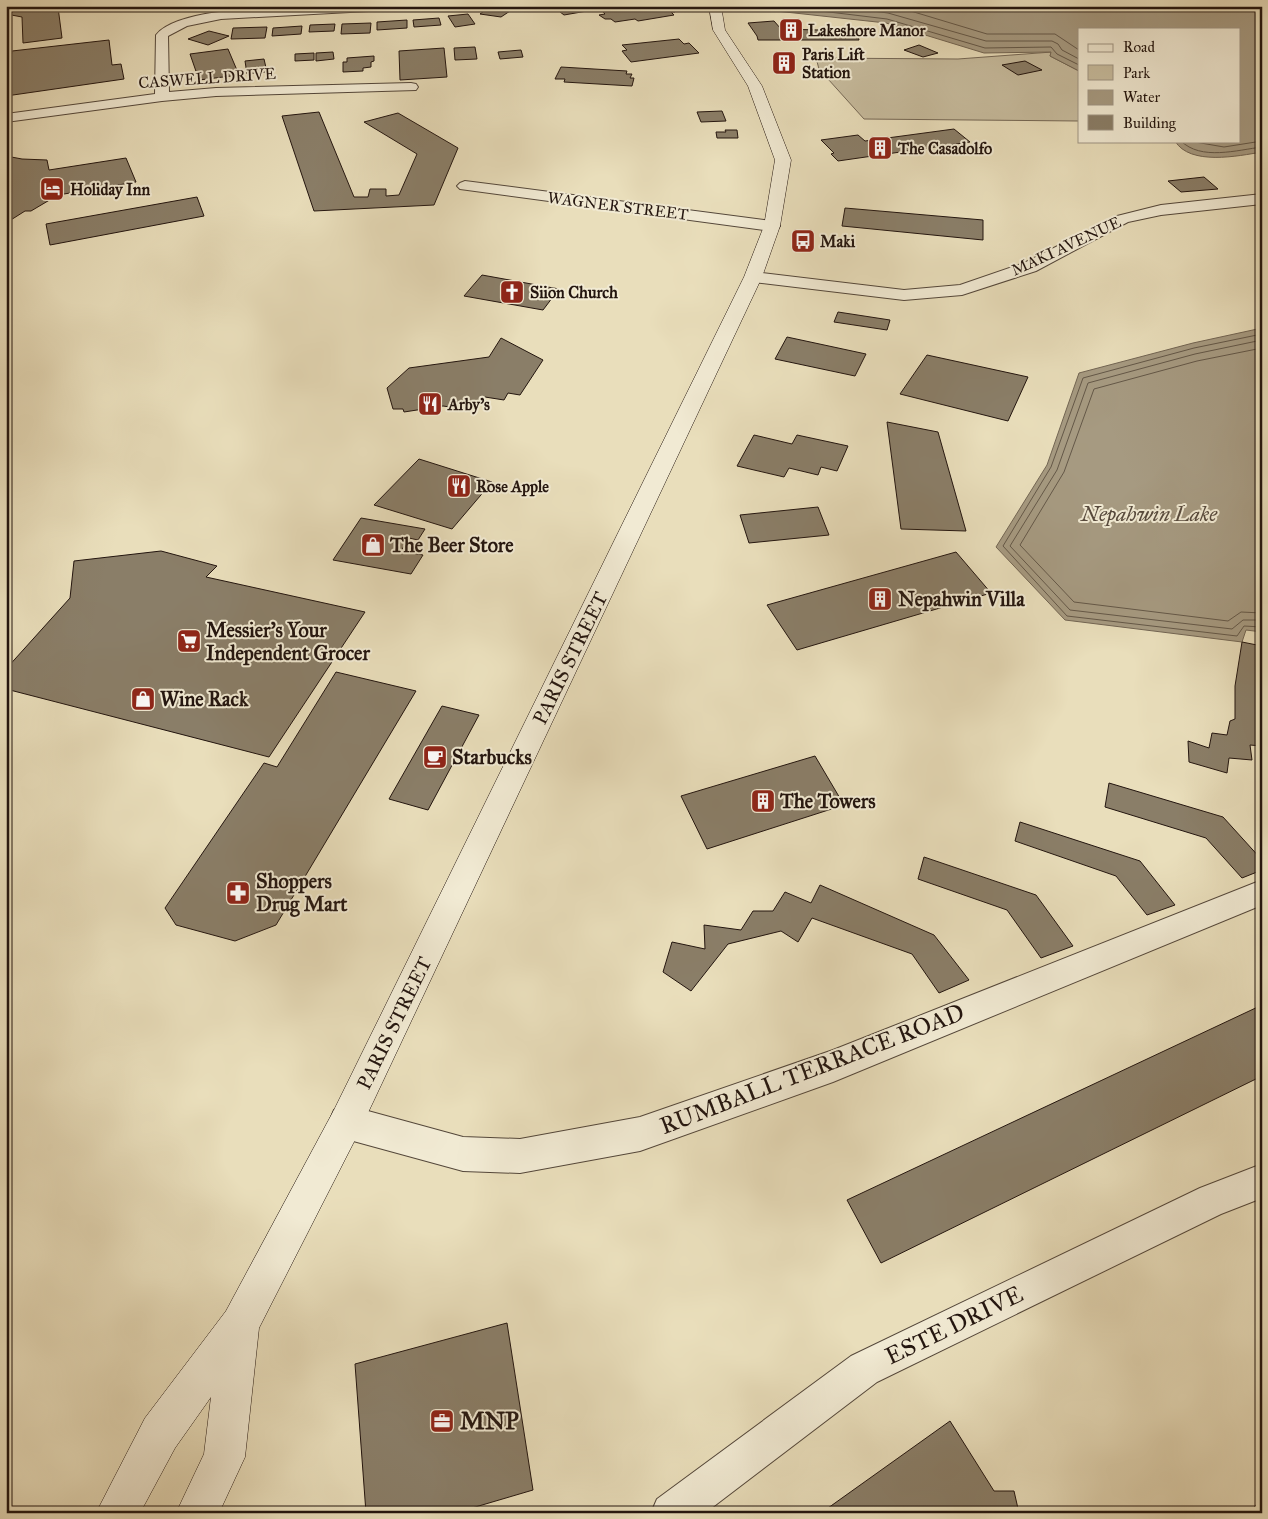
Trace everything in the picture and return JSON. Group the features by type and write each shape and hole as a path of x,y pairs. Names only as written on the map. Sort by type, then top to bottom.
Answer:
{"main road":[{"name":"PARIS STREET","path":"117,1513 160,1433 240,1325 346,1122 753,277 772,226 783,160 755,86 719,30 715,6"},
{"name":"PARIS STREET","path":"197,1513 224,1457 240,1325"}],"street":[{"path":"162,97 162,35 172,26 192,20 222,16 405,6"},
{"name":"CASWELL DRIVE","path":"6,118 162,97 216,92 411,86"},
{"name":"WAGNER STREET","path":"465,186 772,226"},
{"name":"MAKI AVENUE","path":"753,277 904,295 962,290 1030,266 1123,219 1162,210 1262,199"},
{"name":"RUMBALL TERRACE ROAD","path":"346,1122 463,1154 520,1156 640,1134 833,1066 1262,892"},
{"name":"ESTE DRIVE","path":"671,1513 864,1369 1212,1200 1262,1181"}],"green space":[{"path":"1052,52 1050,56 1078,70 1078,121 864,119 819,69 816,58 958,59"}],"water":[{"path":"758,6 1262,6 1262,152 1228,157 1203,157 1182,149 1176,142 1240,142 1240,28 1078,28 1078,70 1050,56 1051,52 984,53 886,23 767,10"},
{"name":"Nepahwin Lake","path":"1262,328 1262,632 1246,630 1242,642 1065,620 996,547 1047,465 1079,373 1193,343"}],"building":[{"path":"6,6 58,7 62,38 23,43 22,17 6,14"},
{"path":"491,6 513,9 501,17 480,14"},
{"path":"565,6 616,6 564,15 555,8"},
{"path":"641,6 667,6 675,12 671,12 674,15 638,21 635,19 615,22 599,15 605,14 603,12"},
{"path":"468,14 475,24 455,27 448,16"},
{"path":"439,18 441,25 414,27 413,20"},
{"path":"407,20 407,28 377,30 377,22"},
{"name":"Lakeshore Manor","path":"774,21 781,29 857,31 859,40 758,40 748,23"},
{"path":"371,23 370,33 341,34 342,24"},
{"path":"335,24 334,31 309,32 310,25"},
{"path":"302,26 301,34 272,36 273,28"},
{"path":"267,27 265,38 231,39 233,28"},
{"path":"209,31 229,36 208,45 188,39"},
{"path":"679,39 684,44 689,43 699,53 631,62 622,51 627,50 622,45"},
{"path":"109,40 112,65 121,64 124,79 6,96 12,51"},
{"path":"919,45 938,53 923,57 904,50"},
{"path":"475,47 477,59 455,60 454,48"},
{"path":"444,48 447,77 400,80 399,51"},
{"path":"228,49 239,75 199,80 190,54"},
{"path":"521,50 523,57 500,59 498,52"},
{"path":"333,52 334,59 316,61 316,53"},
{"path":"314,53 314,60 295,61 295,54"},
{"path":"374,56 371,67 363,68 363,71 343,72 343,62 347,62 347,58"},
{"path":"264,59 267,72 247,74 245,61"},
{"name":"Paris Lift Station","path":"790,60 793,65 779,66 776,61"},
{"path":"1025,61 1042,70 1018,75 1002,65"},
{"path":"561,67 627,71 626,74 632,74 630,78 634,78 632,86 564,82 565,79 555,79"},
{"path":"722,111 726,121 701,122 697,112"},
{"path":"319,112 354,197 368,197 370,189 386,189 386,196 399,195 417,154 364,122 398,113 458,148 434,205 314,211 282,116"},
{"name":"The Casadolfo","path":"954,129 970,142 838,161 831,154 834,153 821,140 858,135 865,141"},
{"path":"725,130 737,130 738,138 717,138 716,132 726,132"},
{"name":"Holiday Inn","path":"6,156 47,160 49,170 126,158 136,182 58,195 31,211 25,211 6,223"},
{"path":"1204,177 1218,189 1181,192 1168,181"},
{"path":"197,197 204,216 50,245 46,224"},
{"path":"845,208 983,220 983,240 842,226"},
{"name":"Siion Church","path":"482,275 559,289 543,310 464,296"},
{"path":"838,312 890,320 887,330 834,322"},
{"path":"787,337 866,354 855,376 775,359"},
{"path":"501,338 543,360 520,395 508,393 504,400 485,397 480,404 463,401 457,408 443,406 404,412 403,409 393,409 387,388 409,368 489,357"},
{"path":"927,355 1028,377 1008,421 900,394"},
{"path":"887,422 938,432 966,531 901,529"},
{"path":"754,435 792,444 797,435 848,446 837,471 821,467 818,475 789,468 784,477 737,466"},
{"path":"419,459 492,482 452,529 374,505"},
{"path":"818,507 829,535 749,543 740,515"},
{"name":"The Beer Store","path":"361,518 425,529 418,540 409,538 401,551 423,555 411,574 333,560"},
{"name":"Messier's Your Independent Grocer","path":"161,551 217,566 206,577 365,612 269,757 6,689 6,669 70,598 74,561"},
{"name":"Nepahwin Villa","path":"956,552 991,593 797,650 767,605"},
{"path":"1242,642 1262,646 1262,746 1250,745 1252,760 1229,758 1227,773 1189,762 1188,741 1209,748 1212,733 1227,735 1230,721 1235,719 1235,686"},
{"path":"336,672 416,691 276,925 235,941 176,925 165,908 264,763 277,767"},
{"name":"Starbucks","path":"442,706 479,715 428,810 389,799"},
{"name":"The Towers","path":"815,756 844,805 707,849 681,796"},
{"path":"1109,783 1223,817 1262,860 1262,870 1242,878 1206,838 1105,807"},
{"path":"1020,822 1140,861 1175,905 1147,915 1116,876 1015,841"},
{"path":"924,857 1036,895 1073,946 1041,958 1007,910 918,879"},
{"path":"820,885 934,935 969,980 939,993 912,954 812,918 798,942 781,931 728,944 691,991 663,972 672,942 705,949 704,925 741,930 753,911 773,911 785,892 811,903"},
{"path":"1262,1005 1262,1076 881,1263 847,1200"},
{"path":"507,1323 533,1490 455,1513 366,1513 355,1364"},
{"path":"950,1421 994,1491 1014,1491 1019,1513 821,1513"},
{"path":"1262,1498 1262,1513 1249,1513"}],"place":[{"name":"Lakeshore Manor","path":"791,30"},
{"name":"Paris Lift Station","path":"784,63"},
{"name":"The Casadolfo","path":"880,148"},
{"name":"Holiday Inn","path":"52,189"},
{"name":"Maki","path":"803,241"},
{"name":"Siion Church","path":"512,292"},
{"name":"Arby's","path":"430,404"},
{"name":"Rose Apple","path":"459,486"},
{"name":"The Beer Store","path":"373,545"},
{"name":"Nepahwin Villa","path":"880,599"},
{"name":"Messier's Your Independent Grocer","path":"189,641"},
{"name":"Wine Rack","path":"143,699"},
{"name":"Starbucks","path":"435,757"},
{"name":"The Towers","path":"763,801"},
{"name":"Shoppers Drug Mart","path":"238,893"},
{"name":"MNP","path":"442,1421"}]}
